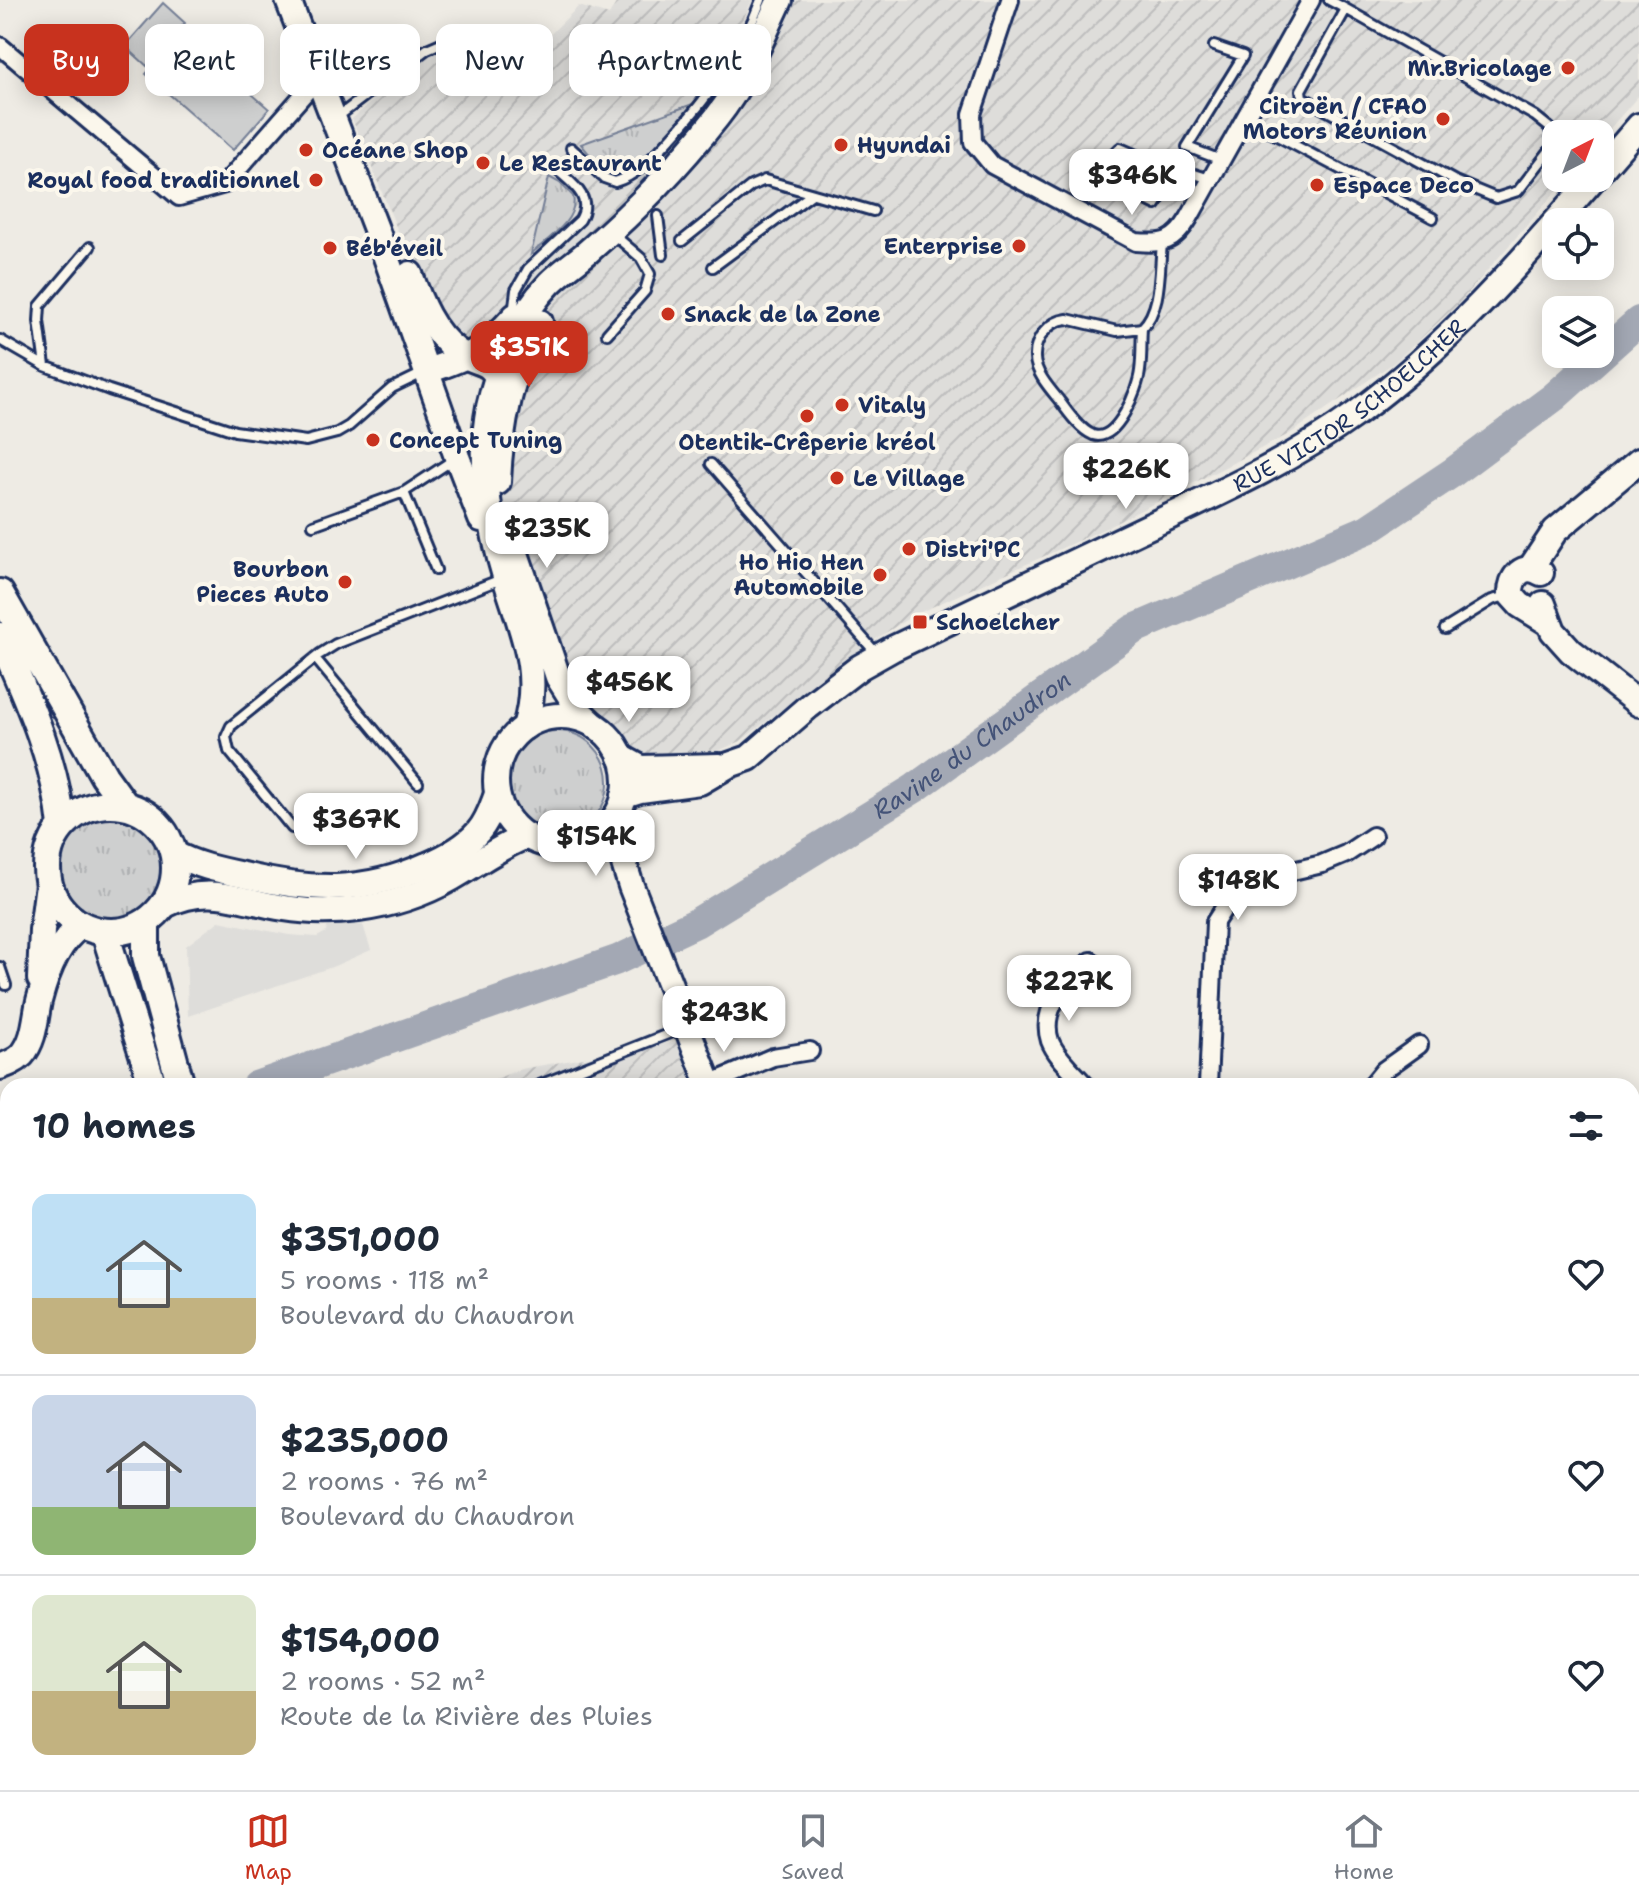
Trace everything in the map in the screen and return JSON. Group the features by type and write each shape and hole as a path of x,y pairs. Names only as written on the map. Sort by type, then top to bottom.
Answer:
{"main road":[{"path":"288,0 297,24"},
{"path":"302,0 420,303 438,332 457,351 485,362 498,377 505,392 507,415"},
{"path":"766,24 770,0"},
{"path":"769,24 780,0"},
{"path":"325,96 457,457 505,577 530,659 533,701 525,727"},
{"path":"427,371 469,357 486,346 548,286 592,249 643,200 719,116 727,96"},
{"path":"1614,155 1639,126"},
{"name":"RUE VICTOR SCHOELCHER","path":"624,795 700,782 729,765 749,758 860,667 1239,484 1355,415 1449,337 1581,192"},
{"path":"497,794 509,821 527,836 543,844 563,847 601,833 614,818 624,795 626,776 621,757 610,740 580,712 558,677 503,515 498,488 507,415 529,339 592,249"},
{"path":"505,577 484,473 486,433 502,361 521,322 548,286"},
{"path":"1639,461 1555,531 1538,566 1518,572 1512,581 1571,651 1639,704"},
{"path":"1532,607 1550,588 1549,580 1538,566"},
{"path":"0,593 104,776 125,805"},
{"path":"0,636 41,731 58,789 62,826"},
{"path":"173,853 203,866 289,886 345,887 377,882 410,872 463,845 486,821 497,794 497,769 502,752 525,727 548,717 572,717 595,726"},
{"name":"RUE VICTOR SCHOELCHER","path":"621,757 641,768 729,765"},
{"path":"0,1067 17,1059 32,1038 40,998 48,853 62,826 80,811 102,804 125,805 141,811 156,822 167,836 176,871 165,905"},
{"path":"614,818 616,838 631,886 707,1078"},
{"path":"48,884 55,901 66,915 93,929 126,931 146,923 165,905 183,896 199,894 218,893 284,908 314,911 358,909 396,902 436,887 504,846 527,836"},
{"path":"583,842 616,863 631,886"},
{"path":"146,923 146,956 179,1078"},
{"path":"40,998 63,943 93,929"},
{"path":"93,929 134,1026 150,1078"}],"street":[{"path":"1010,0 972,114 973,142 992,165 1136,242 1162,244 1180,233 1311,0"},
{"path":"0,46 179,197 225,184 302,96"},
{"path":"1208,1078 1215,922 1233,894 1263,878 1322,864 1346,854 1373,836"},
{"path":"1080,1078 1051,1042 1048,1019 1066,983 1091,961"},
{"path":"1378,1078 1419,1045"},
{"path":"725,1078 773,1057 810,1051"}],"lane":[{"path":"754,24 761,0"},
{"path":"1329,0 1346,9 1535,116 1550,128 1553,146 1518,191 1496,198 1455,181 1302,97 1301,90 1346,9"},
{"path":"344,112 436,45"},
{"path":"1214,46 1243,56 1187,147 1221,160"},
{"path":"571,148 604,178 615,182 636,173 710,96"},
{"path":"1244,118 1433,218"},
{"path":"1175,172 1156,205 1101,178 1120,148 1175,172 1185,171 1211,179"},
{"path":"512,320 516,290 528,269 580,220 585,211 585,200 580,192 555,168"},
{"path":"682,241 759,181 772,180 873,211"},
{"path":"713,267 812,194"},
{"path":"658,216 663,255"},
{"path":"607,334 645,291 650,274 641,258 610,231"},
{"path":"1142,328 1140,375 1125,413 1106,435 1094,436 1081,426 1048,386 1035,363 1034,353 1043,332 1059,320 1067,319 1117,331 1142,328 1148,322 1156,296 1162,244"},
{"path":"45,366 40,306 90,247"},
{"path":"0,340 45,366 109,390 235,431 306,441 337,433 392,388 427,371"},
{"path":"313,525 404,492 457,457"},
{"path":"711,464 879,657"},
{"path":"404,492 436,570"},
{"path":"292,828 229,751 226,737 231,726 336,644 505,577"},
{"path":"1445,629 1492,600 1532,607"},
{"path":"315,658 418,783"},
{"path":"0,967 6,985"},
{"path":"557,1078 688,1026"}],"shaded area":[{"path":"618,0 752,0 741,24 569,24 569,96 771,96 771,32 783,0 1639,0 1639,95 1614,124 1614,120 1542,120 1542,192 1556,192 1458,304 1395,362 1291,433 1106,528 912,616 857,651 741,741 706,756 654,763 638,754 611,723 543,677 489,468 504,366 435,322 352,119 378,96 420,96 420,59 436,49 436,96 553,96 553,32 579,6 609,15"},
{"path":"219,921 289,935 317,937 326,932 328,924 363,925 371,950 332,967 188,1016 186,946"},
{"path":"693,1039 707,1078 498,1078 521,1069"}],"green space":[{"path":"163,3 185,23 145,24 145,64 129,50 129,41"},
{"path":"171,96 254,96 269,109 233,150"},
{"path":"693,104 652,150 626,165 613,166 599,162 581,144"},
{"path":"549,177 573,196 574,205 567,221 531,254"},
{"path":"557,731 576,735 593,746 604,763 608,782 604,801 593,818 576,829 557,833 538,829 521,818 510,801 506,782 510,763 521,746 538,735"},
{"path":"111,817 131,821 148,832 159,849 163,869 159,889 148,906 131,917 111,921 91,917 74,906 63,889 59,869 63,849 74,832 91,821"}],"waterway":[{"name":"Ravine du Chaudron","path":"279,1078 617,960 696,923 915,788 1134,629 1368,529 1452,473 1554,397 1639,321"}],"place":[{"name":"Mr.Bricolage","path":"1568,68"},
{"name":"Citroën / CFAO Motors Réunion","path":"1443,119"},
{"name":"Hyundai","path":"841,145"},
{"name":"Océane Shop","path":"306,150"},
{"name":"Le Restaurant","path":"483,163"},
{"name":"Royal food traditionnel","path":"316,180"},
{"name":"Espace Deco","path":"1317,185"},
{"name":"Enterprise","path":"1019,246"},
{"name":"Béb'éveil","path":"330,248"},
{"name":"Snack de la Zone","path":"668,314"},
{"name":"Vitaly","path":"842,405"},
{"name":"Otentik-Crêperie kréol","path":"807,416"},
{"name":"Concept Tuning","path":"373,440"},
{"name":"Le Village","path":"837,478"},
{"name":"Distri'PC","path":"909,549"},
{"name":"Ho Hio Hen Automobile","path":"880,575"},
{"name":"Bourbon Pieces Auto","path":"345,582"},
{"name":"Schoelcher","path":"920,622"}]}
